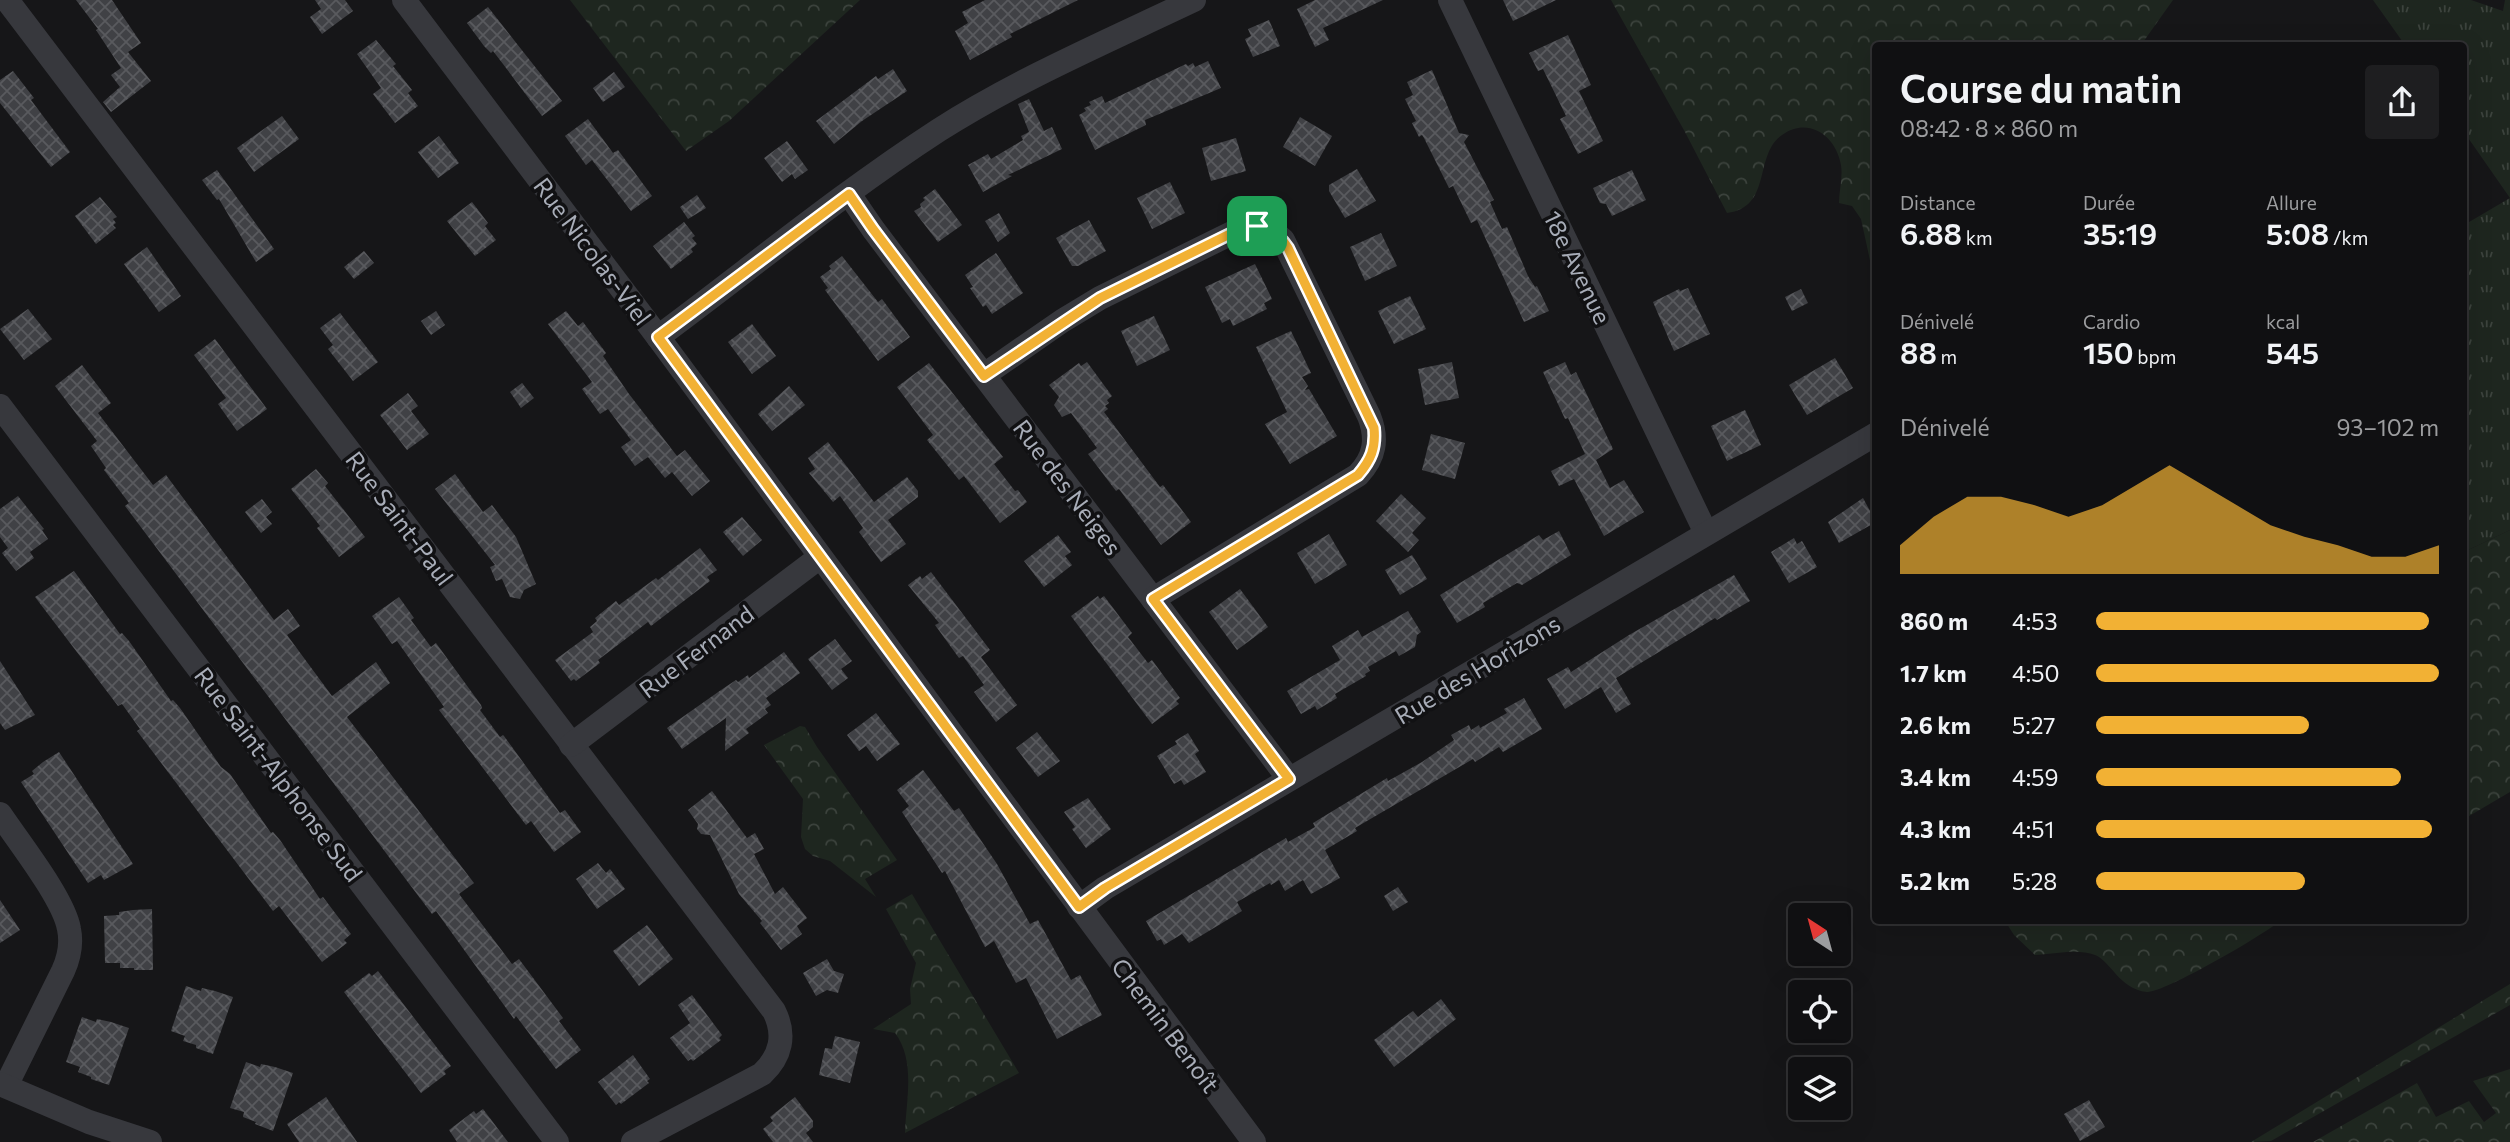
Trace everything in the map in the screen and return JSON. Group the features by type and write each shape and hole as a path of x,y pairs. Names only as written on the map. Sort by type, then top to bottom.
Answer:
{"street":[{"name":"Rue Saint-Paul","path":"7,0 774,1011 781,1031 781,1041 775,1059 762,1074 633,1142"},
{"name":"Rue Nicolas-Viel","path":"404,0 658,337 1079,907"},
{"path":"658,337 849,194 940,130 986,102 1194,0"},
{"name":"18e Avenue","path":"1450,0 1706,533"},
{"name":"Rue des Neiges","path":"849,194 1289,779"},
{"path":"984,376 1100,298 1238,230 1257,226 1276,233 1283,240 1369,416 1374,428 1373,454 1358,475 1153,599"},
{"name":"Rue Saint-Alphonse Sud","path":"0,406 557,1142"},
{"name":"Rue des Horizons","path":"1079,907 1105,888 1872,435"},
{"name":"Rue Fernand","path":"571,745 820,557"},
{"path":"0,814 61,905 70,938 68,961 3,1085 89,1122 150,1142"},
{"name":"Chemin Benoît","path":"1079,907 1254,1142"}],"green space":[{"path":"570,0 860,0 729,121 686,151"},
{"path":"1611,0 2173,0 2143,42 1872,42 1872,269 1861,219 1852,206 1839,203 1841,170 1838,155 1833,145 1820,132 1802,128 1782,135 1773,144 1751,201 1741,209 1727,213"},
{"path":"2373,0 2471,0 2503,11 2505,0 2510,0 2510,198 2467,136 2467,42 2403,42"},
{"path":"2510,198 2510,530 2467,551 2467,223"},
{"path":"2510,530 2510,792 2467,817 2467,551"},
{"path":"800,726 805,727 897,860 865,879 876,897 830,861 813,856 805,849 801,837 803,799 764,745"},
{"path":"912,894 1019,1073 905,1133 908,1081 906,1056 895,1033 873,1029 911,1004 910,989 916,963 886,909"},
{"path":"2007,924 2276,924 2193,973 2147,992 2129,986 2095,955 2073,952 2035,955 2014,935"},
{"path":"2510,984 2510,1005 2271,1141 2251,1142"},
{"path":"2510,1069 2510,1142 2313,1142 2417,1083 2436,1117 2469,1101 2484,1122 2496,1113 2473,1081"}],"building":[{"path":"76,0 112,0 141,43 128,52 151,81 111,112 103,102 120,87 111,75 121,68 96,30 98,29"},
{"path":"315,0 345,0 353,11 322,34 310,17 321,9"},
{"path":"985,0 1078,0 1010,34 1012,37 970,60 955,31 968,23 962,12"},
{"path":"1315,0 1383,0 1323,28 1329,40 1315,47 1297,9"},
{"path":"1503,0 1556,0 1513,21"},
{"path":"488,7 562,101 542,116 493,51 491,53 484,46 467,23"},
{"path":"1269,20 1280,46 1253,57 1245,39 1251,36 1248,29"},
{"path":"1568,35 1591,85 1579,91 1603,141 1578,154 1560,119 1566,116 1543,69 1538,71 1529,53"},
{"path":"376,40 396,64 393,66 412,90 408,93 418,106 395,123 373,94 381,88 357,54"},
{"path":"1208,61 1221,88 1145,120 1146,125 1095,150 1079,115 1086,111 1084,108 1091,105 1089,102 1102,96 1105,103 1186,64 1188,66 1193,63 1195,67"},
{"path":"893,69 907,91 862,121 834,144 816,121 876,76 878,79"},
{"path":"1432,70 1459,133 1469,135 1464,142 1494,200 1490,202 1502,229 1507,227 1528,276 1535,287 1537,286 1549,311 1524,322 1477,220 1471,223 1453,186 1449,188 1424,138 1422,135 1419,137 1412,123 1416,121 1405,99 1413,95 1407,82"},
{"path":"13,71 70,152 51,167 0,103 0,80"},
{"path":"614,72 625,87 603,102 593,88"},
{"path":"1029,99 1044,131 1052,127 1062,149 1008,175 1012,176 983,192 968,165 988,154 991,159 1023,140 1021,136 1029,132 1018,104"},
{"path":"282,116 299,139 254,172 237,148"},
{"path":"1300,117 1332,136 1315,166 1283,147"},
{"path":"588,119 613,153 618,150 652,196 631,211 592,160 586,165 565,136"},
{"path":"439,136 459,163 438,178 418,152"},
{"path":"1236,138 1246,171 1211,181 1202,148"},
{"path":"787,141 808,170 795,179 792,174 782,182 764,158"},
{"path":"1357,169 1376,201 1345,218 1329,191 1329,185"},
{"path":"217,170 274,249 256,262 219,199 217,200 202,180"},
{"path":"1632,170 1646,200 1612,216 1606,204 1600,203 1593,188"},
{"path":"1170,182 1185,213 1152,229 1137,198"},
{"path":"935,189 962,225 938,242 914,211 921,207 920,204 925,200 923,198"},
{"path":"697,195 706,208 688,219 680,207"},
{"path":"100,197 117,217 113,219 116,228 96,244 75,216"},
{"path":"472,202 488,223 485,226 496,240 475,256 447,221"},
{"path":"999,213 1010,233 998,242 985,221"},
{"path":"1089,220 1106,251 1078,266 1072,266 1056,238"},
{"path":"684,222 695,236 692,238 697,244 691,249 693,252 671,269 653,246"},
{"path":"1381,233 1397,266 1365,281 1350,247"},
{"path":"147,247 181,296 159,312 124,264"},
{"path":"364,251 374,263 354,279 344,267"},
{"path":"996,253 1023,293 992,314 986,305 983,307 965,275"},
{"path":"842,256 878,302 882,299 910,337 878,361 825,290 828,288 820,277"},
{"path":"1255,264 1272,299 1264,303 1267,309 1233,326 1230,319 1222,323 1205,287"},
{"path":"1688,288 1710,334 1674,351 1653,302 1679,289"},
{"path":"1801,289 1808,303 1792,311 1785,297"},
{"path":"1410,296 1426,329 1394,344 1378,311"},
{"path":"28,309 52,339 24,360 0,329"},
{"path":"436,311 445,325 431,335 421,321"},
{"path":"566,311 578,326 583,322 606,353 603,356 629,394 677,456 685,450 710,481 692,496 672,472 665,478 648,457 635,466 621,447 631,440 608,409 600,414 582,389 592,382 548,324"},
{"path":"340,313 378,362 353,381 328,349 333,345 320,328"},
{"path":"1154,316 1170,350 1137,366 1121,331"},
{"path":"752,324 776,356 752,374 728,342"},
{"path":"1291,331 1311,373 1302,377 1308,386 1305,390 1309,389 1337,436 1290,464 1265,424 1287,412 1256,347"},
{"path":"215,339 267,409 237,431 218,404 226,398 194,355"},
{"path":"1835,358 1853,388 1807,415 1789,385"},
{"path":"1087,362 1112,396 1107,400 1109,403 1105,406 1108,409 1104,412 1160,487 1163,485 1191,522 1161,545 1119,489 1116,491 1088,454 1097,448 1071,413 1062,417 1054,405 1059,397 1049,385 1079,363 1081,366"},
{"path":"1452,362 1459,398 1425,405 1418,369"},
{"path":"1565,362 1571,375 1576,372 1613,449 1596,460 1610,488 1624,480 1644,512 1604,536 1574,479 1559,486 1551,471 1585,454 1543,372"},
{"path":"929,363 1003,457 994,464 1027,502 1000,523 964,476 959,480 927,440 933,435 897,387"},
{"path":"82,365 111,403 98,413 153,485 166,475 274,620 288,609 300,626 287,635 332,696 376,662 390,683 347,717 474,883 459,894 512,964 519,959 563,1018 559,1021 581,1050 556,1069 516,1016 514,1019 436,911 432,914 125,506 129,503 104,470 106,468 91,446 97,441 55,386"},
{"path":"522,383 534,398 521,408 510,392"},
{"path":"789,386 805,405 772,431 758,414"},
{"path":"408,393 418,406 411,411 429,434 407,450 380,415"},
{"path":"1745,410 1761,445 1727,461 1711,426"},
{"path":"1431,434 1465,443 1455,479 1422,470"},
{"path":"828,442 874,502 907,477 918,491 918,497 888,520 906,544 881,562 859,532 863,528 840,496 833,502 809,473 815,469 808,458"},
{"path":"316,469 328,483 325,486 365,537 339,557 317,528 320,526 291,489"},
{"path":"455,474 483,512 492,505 516,537 536,584 524,590 520,599 510,597 502,579 496,581 490,567 495,565 435,489"},
{"path":"1401,494 1426,518 1412,533 1419,540 1408,552 1376,521"},
{"path":"18,496 44,529 42,530 48,539 30,552 34,558 16,571 2,553 8,548 0,537 0,509"},
{"path":"1863,498 1872,515 1872,524 1839,543 1828,522"},
{"path":"262,499 272,512 266,517 272,524 261,533 245,512"},
{"path":"742,517 762,540 743,556 723,532"},
{"path":"1559,531 1571,555 1522,585 1517,583 1483,603 1485,607 1457,623 1440,595 1539,535 1543,540"},
{"path":"1329,534 1347,565 1315,584 1297,553"},
{"path":"1058,535 1071,552 1065,556 1072,565 1044,587 1024,561"},
{"path":"1794,538 1797,544 1802,541 1817,567 1789,583 1771,552"},
{"path":"700,548 717,570 707,577 710,581 651,626 648,622 598,660 600,663 576,681 571,681 555,660 593,632 590,627 597,621 595,618 616,601 619,605 656,578 658,580"},
{"path":"1412,555 1427,579 1400,595 1385,570"},
{"path":"74,571 120,634 129,641 171,701 180,708 221,767 230,774 271,833 280,840 320,899 323,897 351,934 344,940 347,943 322,962 279,906 273,911 137,731 140,729 122,704 118,706 35,597"},
{"path":"931,572 990,650 981,657 1017,705 996,722 974,692 984,685 963,656 959,658 935,625 939,623 908,585"},
{"path":"1734,575 1750,601 1717,620 1715,618 1616,678 1631,704 1616,713 1601,687 1565,709 1547,679 1568,667 1571,672 1629,635"},
{"path":"1240,589 1268,627 1237,650 1209,612"},
{"path":"1098,596 1100,599 1104,596 1132,633 1128,637 1148,663 1152,660 1180,698 1176,701 1179,704 1152,724 1071,616"},
{"path":"399,597 414,618 411,620 431,647 436,643 481,705 480,710 500,737 504,736 560,813 565,810 581,832 554,852 531,821 526,825 439,710 444,707 397,641 392,644 372,616"},
{"path":"1408,611 1421,632 1417,635 1415,647 1399,656 1396,651 1368,667 1370,671 1366,676 1335,694 1337,698 1317,710 1315,706 1301,714 1287,691 1340,660 1332,646 1358,630 1362,637"},
{"path":"835,639 852,661 841,669 848,678 832,690 808,659"},
{"path":"784,652 800,673 766,698 771,705 765,709 768,713 746,729 749,733 725,751 726,718 682,749 667,728 736,680 738,682 748,675 749,678"},
{"path":"0,661 35,715 5,730 0,723"},
{"path":"1524,698 1542,729 1503,752 1499,747 1475,762 1473,759 1355,828 1357,831 1325,850 1340,878 1311,894 1303,880 1285,891 1279,880 1271,885 1270,883 1237,902 1242,911 1189,943 1182,934 1164,945 1161,939 1157,941 1146,921 1286,838 1288,842 1315,827 1313,823 1387,778 1388,781 1422,762 1454,740 1451,735 1469,725 1471,730 1479,725 1480,728 1507,713 1504,709"},
{"path":"876,713 900,744 877,761 866,746 859,751 847,735"},
{"path":"1037,732 1060,761 1038,777 1016,748"},
{"path":"1188,733 1199,751 1195,754 1206,772 1184,785 1181,780 1174,784 1157,756 1177,744 1175,741"},
{"path":"59,752 133,864 104,880 101,875 88,883 21,782"},
{"path":"923,770 954,811 959,808 997,864 1030,924 1038,920 1071,980 1080,975 1102,1015 1057,1039 1026,978 1016,983 994,941 985,947 945,871 942,873 902,812 909,806 897,790"},
{"path":"712,791 747,838 755,833 764,849 754,854 775,894 783,887 807,918 797,926 802,934 781,950 760,923 762,921 739,894 710,835 701,834 697,829 698,824 688,810"},
{"path":"1088,798 1111,829 1086,848 1064,812"},
{"path":"598,863 606,873 610,869 625,889 597,909 576,879"},
{"path":"1398,887 1408,902 1393,911 1384,896"},
{"path":"0,900 20,930 0,943"},
{"path":"152,909 153,970 120,968 120,963 105,963 104,916"},
{"path":"647,925 673,959 639,986 613,951"},
{"path":"827,959 834,971 844,974 838,993 827,990 816,996 803,973"},
{"path":"378,971 451,1066 444,1071 446,1074 421,1093 344,992 369,973 372,976"},
{"path":"186,986 233,997 213,1054 183,1041 185,1036 171,1031"},
{"path":"692,995 722,1035 719,1038 721,1040 693,1061 688,1061 670,1038 690,1023 678,1005"},
{"path":"1441,999 1456,1019 1394,1067 1374,1040 1413,1011 1418,1017"},
{"path":"82,1017 129,1028 109,1085 91,1079 78,1072 80,1067 66,1062"},
{"path":"835,1036 860,1042 850,1083 819,1075 825,1048 832,1049"},
{"path":"633,1055 650,1079 647,1081 649,1083 616,1105 598,1082"},
{"path":"246,1062 293,1073 273,1131 243,1117 244,1112 230,1108"},
{"path":"326,1097 357,1142 299,1142 287,1124"},
{"path":"795,1097 813,1121 813,1127 806,1133 813,1142 773,1142 763,1129 773,1121 770,1117"},
{"path":"2089,1100 2105,1127 2080,1141 2064,1114"},
{"path":"483,1109 508,1142 457,1142 449,1130 474,1111 476,1114"}],"route":[{"path":"849,194 984,376 1062,321 1116,289 1238,230 1257,226 1276,233 1288,248 1374,428 1373,454 1358,475 1153,599 1289,779 1105,888 1079,907 658,337 849,194"}]}
